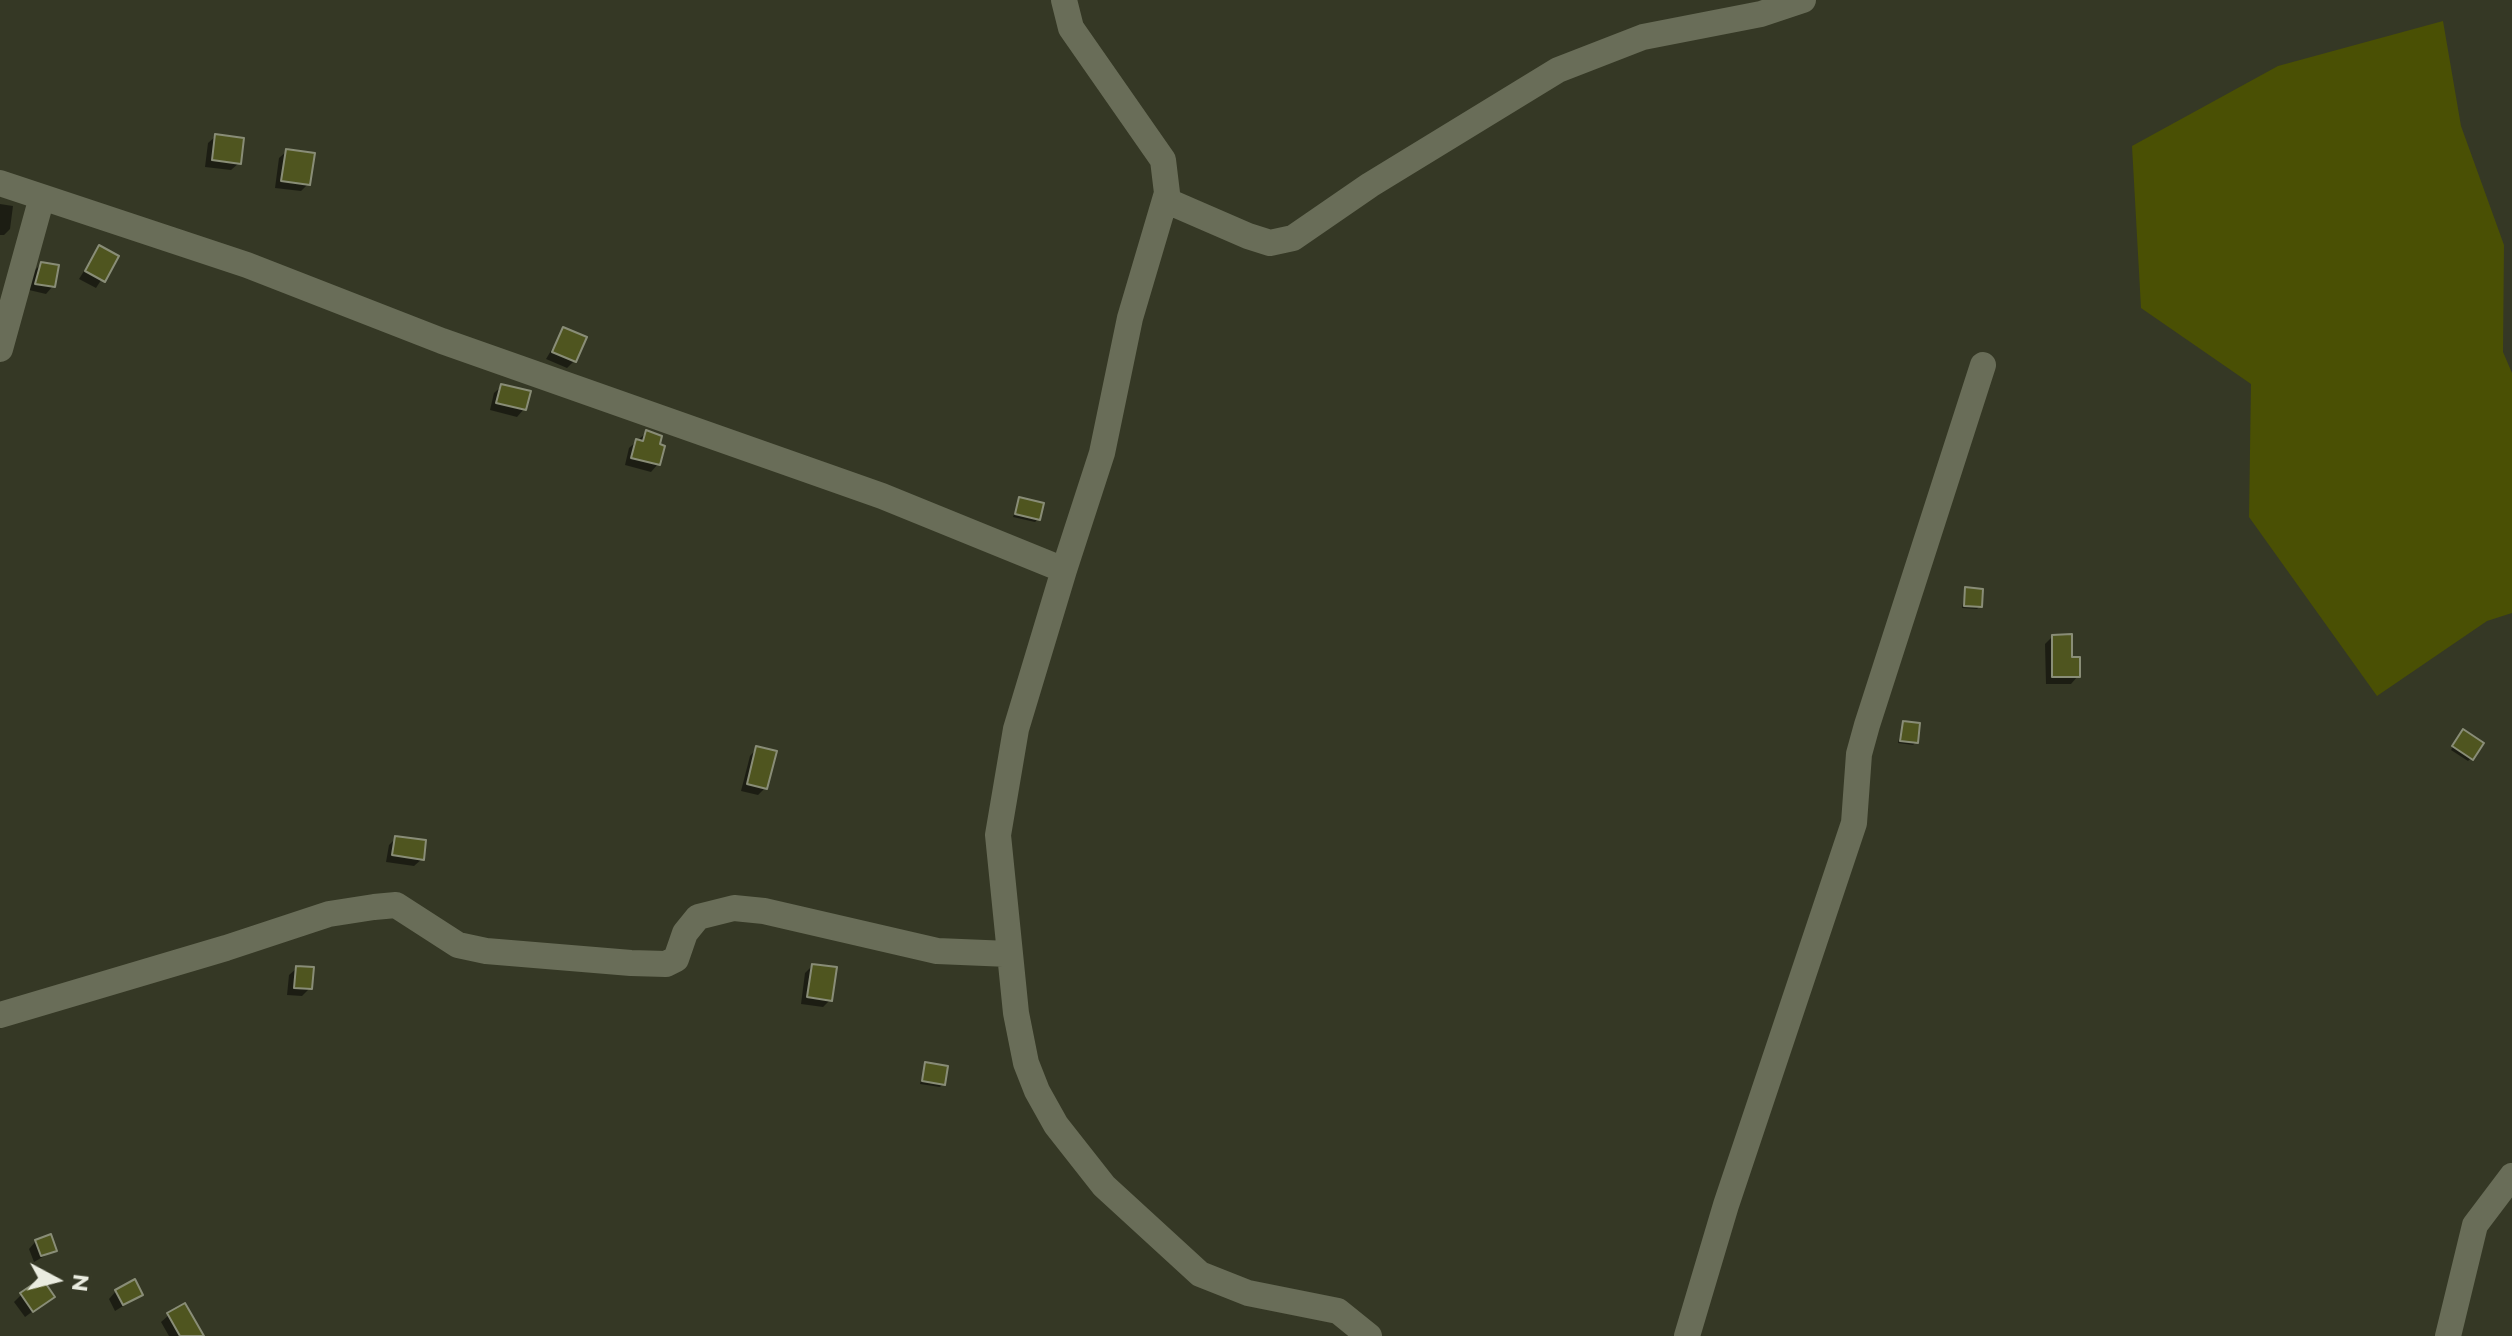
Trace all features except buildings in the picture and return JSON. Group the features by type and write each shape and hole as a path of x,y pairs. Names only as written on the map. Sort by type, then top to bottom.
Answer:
{"street":[{"path":"1064,0 1071,28 1163,160 1165,200 1130,318 1102,453 1016,729 1002,798 998,847 1009,954 1026,1063 1056,1125 1104,1186 1200,1274 1248,1293 1338,1311 1369,1336"},
{"path":"1165,200 1270,243 1293,238 1382,177 1558,70 1643,37 1761,14 1803,0"},
{"path":"0,183 247,265 442,341 882,496 1064,570"},
{"path":"0,349 42,197"},
{"path":"1687,1336 1731,1190 1854,823 1859,754 1867,725 1983,365"},
{"path":"0,1015 329,914 396,905 458,945 486,951 631,963 666,964 676,959 685,933 698,917 734,908 764,911 937,951 1009,954"},
{"path":"2448,1336 2475,1225 2512,1176"}],"green space":[{"path":"2443,21 2461,126 2504,245 2503,352 2512,373 2512,613 2487,621 2377,696 2249,517 2251,384 2141,308 2132,146 2278,66"}]}
